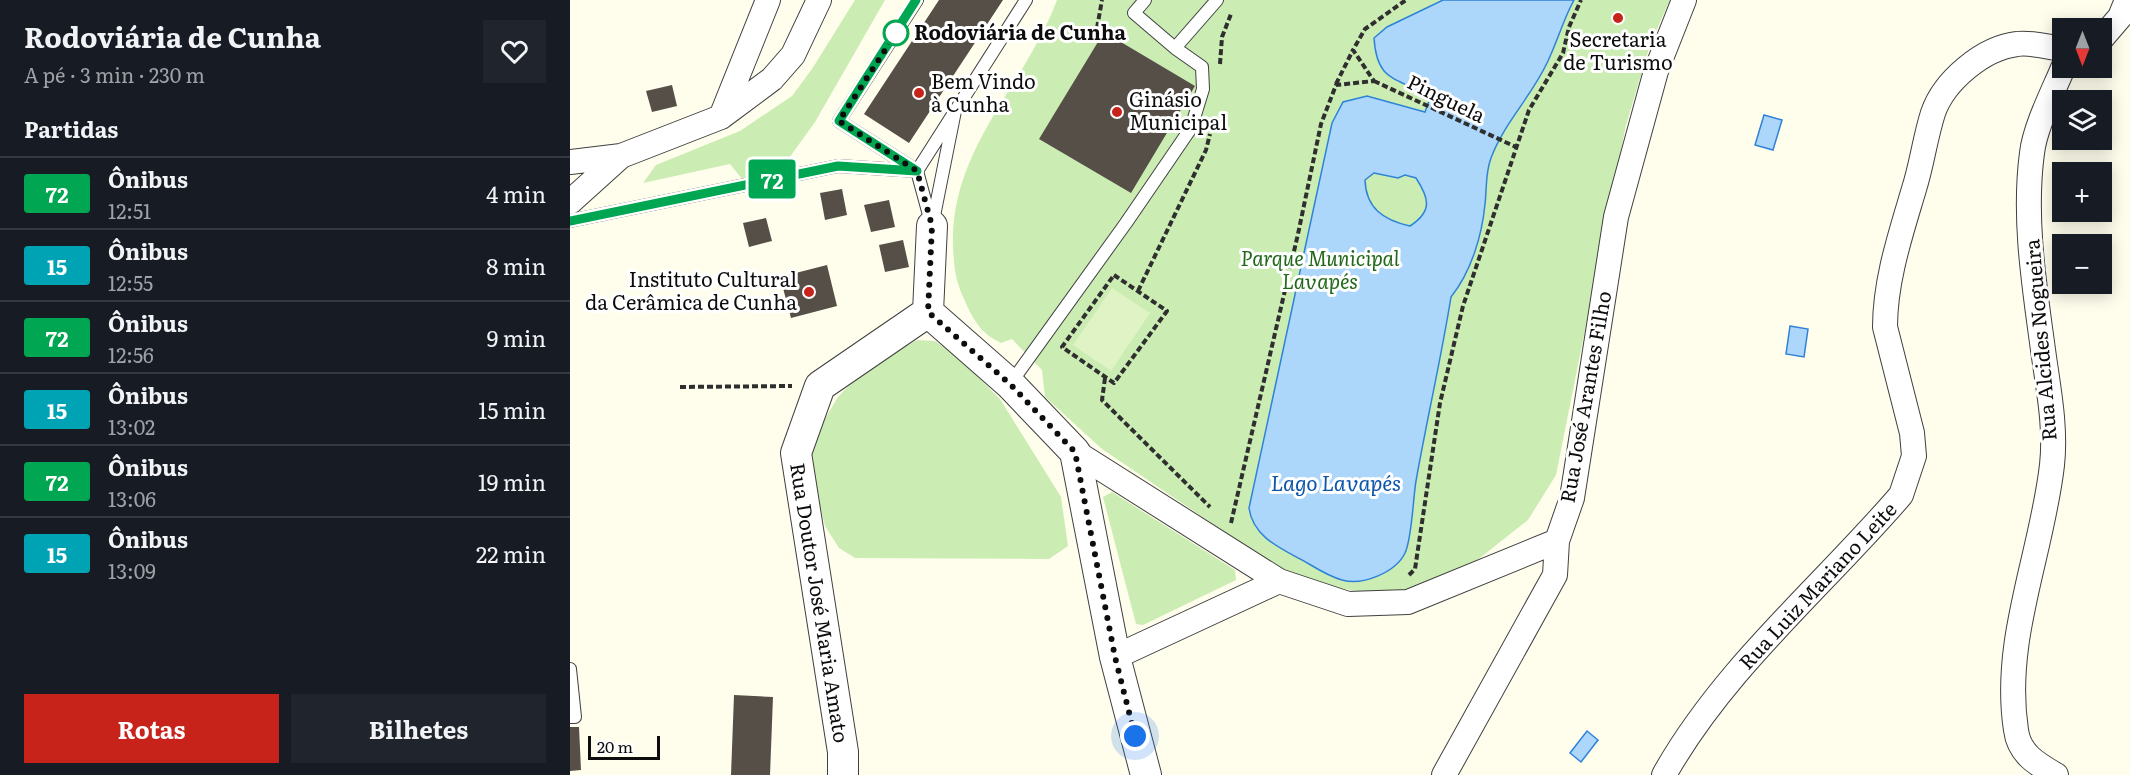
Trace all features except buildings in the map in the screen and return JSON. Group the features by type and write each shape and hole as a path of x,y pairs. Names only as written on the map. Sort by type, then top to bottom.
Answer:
{"street":[{"path":"721,117 768,0"},
{"path":"570,162 621,156 721,117 772,79 793,55 819,0"},
{"name":"Rua José Arantes Filho","path":"1444,775 1555,574 1557,541 1572,498 1616,217 1656,71 1684,0"},
{"path":"2112,27 2121,17 2127,0"},
{"name":"Rua Luiz Mariano Leite","path":"1664,775 1689,733 1724,687 1901,495 1914,456 1885,327 1885,310 1901,232 1933,113 1943,90 1965,68 2007,46 2019,43 2052,48"},
{"name":"Rua Alcides Nogueira","path":"2056,775 2036,764 2022,750 2016,732 2014,687 2016,638 2052,465 2052,412 2031,265 2032,151 2059,78"},
{"path":"570,202 621,156"},
{"path":"928,312 932,226"},
{"path":"928,312 1010,384 1075,452 1279,581 1348,604 1408,602 1557,541"},
{"path":"820,386 928,312"},
{"name":"Rua Doutor José Maria Amato","path":"820,386 796,453 843,752 843,775"},
{"path":"1075,452 1115,657 1146,775"},
{"path":"1115,657 1279,581"}],"lane":[{"path":"916,0 839,121 917,171 932,226"},
{"path":"917,171 1026,0"},
{"path":"1010,384 1191,128 1203,89 1202,67 1175,48 1134,13 1145,0"},
{"path":"1175,48 1217,0"},
{"path":"932,226 955,111"},
{"path":"570,221 838,166 917,171"},
{"path":"570,669 575,717 570,717"}],"path":[{"path":"1097,28 1102,0"},
{"path":"1221,518 1230,526 1298,234 1321,124 1336,85 1365,29 1406,0"},
{"path":"1402,582 1415,569 1440,403 1463,306 1529,110 1563,53 1569,27 1581,0"},
{"path":"1336,85 1374,81 1353,50"},
{"name":"Pinguela","path":"1374,81 1505,144 1516,147"},
{"path":"1114,274 1167,311 1114,383 1106,378 1062,347 1114,274"},
{"path":"1106,378 1102,400 1213,510"},
{"path":"680,387 820,386"}],"green space":[{"path":"855,0 885,0 815,122 784,165 742,179 730,164 643,183 656,165 740,131 792,96 812,69"},
{"name":"Parque Municipal Lavapés","path":"1057,0 1670,0 1651,42 1626,125 1556,475 1528,520 1471,565 1406,593 1369,593 1297,581 1102,449 1045,397 1042,370 1012,339 1001,343 982,330 971,313 957,279 953,246 955,211 963,178 976,148 1027,61"},
{"path":"1112,288 1150,313 1111,371 1073,345"},
{"path":"917,340 935,341 957,356 1000,399 1061,497 1068,546 1049,559 855,558 839,548 825,526 809,461 817,432 838,397 863,371"},
{"path":"1112,492 1235,570 1236,580 1143,625 1136,624 1103,497"}],"water":[{"name":"Lago Lavapés","path":"1443,0 1574,0 1541,75 1503,133 1489,164 1486,198 1478,241 1470,265 1451,297 1416,481 1411,529 1405,553 1394,566 1378,576 1350,581 1325,573 1263,536 1252,519 1249,508 1332,123 1343,102 1367,96 1425,112 1430,98 1392,77 1380,64 1374,38 1387,27","holes":["1374,173 1398,178 1405,175 1416,178 1426,198 1422,215 1410,226 1384,216 1373,205 1366,190 1365,180"]},
{"path":"1764,115 1782,120 1773,150 1755,145"},
{"path":"1790,326 1808,329 1804,357 1786,354"},
{"path":"1587,731 1598,740 1581,762 1570,753"}],"bus line":[{"name":"72","path":"570,221 838,166 917,171 839,121 916,0"}],"place":[{"name":"Secretaria de Turismo","path":"1618,18"},
{"name":"Rodoviária de Cunha","path":"896,33"},
{"name":"Bem Vindo à Cunha","path":"919,93"},
{"name":"Ginásio Municipal","path":"1117,112"},
{"name":"Instituto Cultural da Cerâmica de Cunha","path":"809,292"}],"route":[{"path":"896,33 839,121 917,171 932,226 928,312 1010,384 1075,452 1115,657 1135,736"}]}
